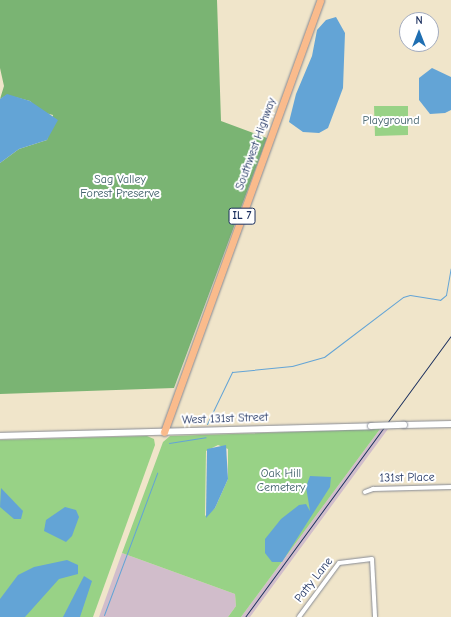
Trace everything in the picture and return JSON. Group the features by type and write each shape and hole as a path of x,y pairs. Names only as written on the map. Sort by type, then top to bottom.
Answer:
{"main road":[{"name":"Southwest Highway","path":"164,432 320,0"}],"street":[{"name":"West 131st Street","path":"0,436 451,424"},
{"name":"131st Place","path":"365,492 373,489 451,487"},
{"name":"Patty Lane","path":"299,617 339,563 372,559 375,617"}],"shaded area":[{"path":"380,429 388,429 250,617 241,617"},
{"path":"122,553 235,594 236,606 228,617 99,617"}],"green space":[{"name":"Sag Valley Forest Preserve","path":"0,0 217,0 221,121 267,138 174,388 0,394 0,163 19,149 47,140 53,115 41,112 30,101 7,95 0,99 4,86 0,68"},
{"name":"Playground","path":"374,106 408,106 408,135 375,136"},
{"name":"Oak Hill Cemetery","path":"380,429 241,617 228,617 236,606 235,594 122,553 163,442 170,436","holes":["218,445 228,449 228,479 215,508 205,516 206,451"]},
{"path":"147,436 154,439 155,445 93,617 0,617 0,440"}],"water":[{"path":"336,17 345,33 343,88 328,128 319,133 303,132 289,122 296,94 312,56 317,30 326,20"},
{"path":"432,68 451,77 451,110 445,113 430,114 419,100 419,78"},
{"path":"7,94 30,101 58,120 47,140 19,149 0,163 0,99"},
{"path":"226,445 228,479 215,508 206,518 207,449"},
{"path":"310,476 331,477 330,487 282,562 272,562 265,553 265,539 281,519 299,505 306,504 310,511 306,487"},
{"path":"1,488 23,511 21,519 14,519 0,507"},
{"path":"65,507 76,510 79,517 72,536 66,542 44,531 46,520"},
{"path":"67,560 78,565 78,574 59,579 25,617 0,617 0,599 18,575 34,567"},
{"path":"84,576 92,581 80,617 63,617"}],"waterway":[{"path":"207,424 232,372 292,366 324,357 403,297 410,295 440,300 446,295 451,268"},
{"path":"169,443 206,437"},
{"path":"104,615 157,473"}],"railway":[{"path":"245,617 451,336"}]}
